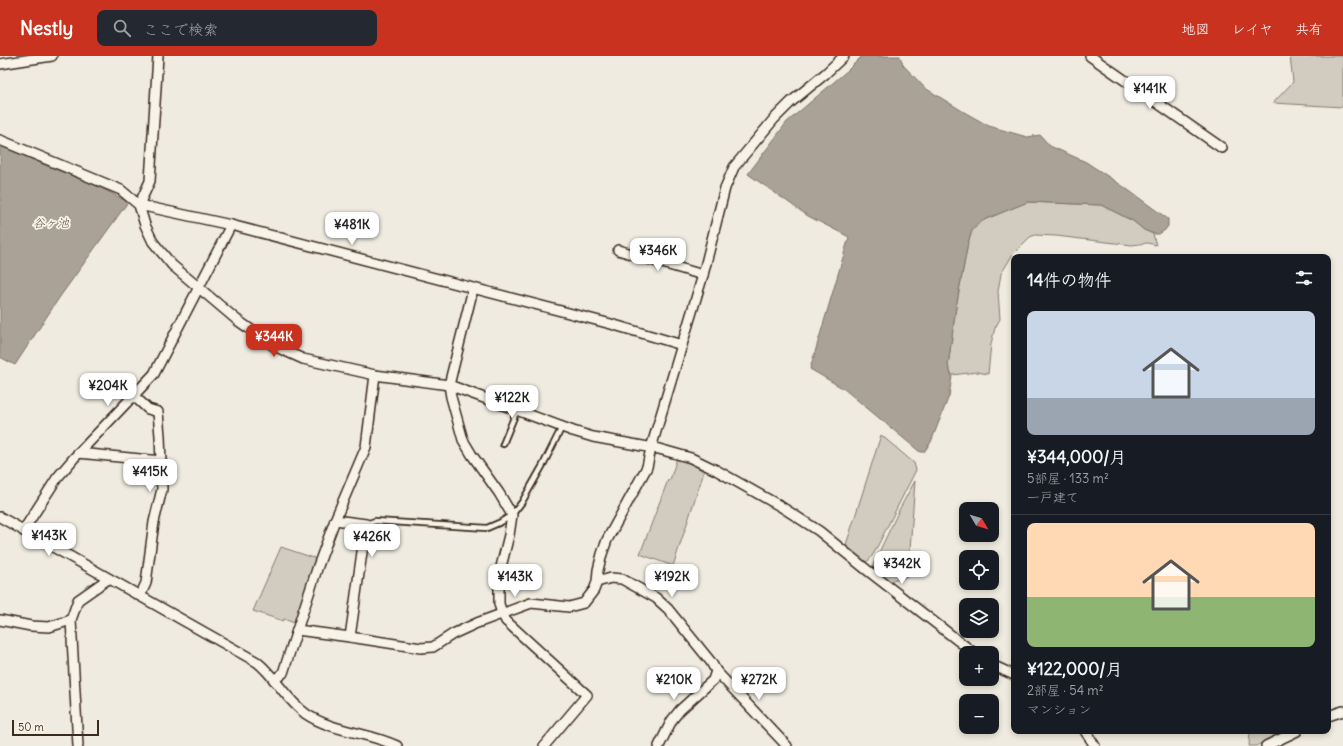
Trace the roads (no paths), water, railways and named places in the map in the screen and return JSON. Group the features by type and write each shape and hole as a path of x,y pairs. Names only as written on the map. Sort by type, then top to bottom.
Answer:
{"street":[{"path":"0,64 52,56"},
{"path":"158,56 150,181 139,205 145,225 153,242 172,265 237,320 274,346 303,358 375,375 449,385 593,437 659,449 690,458 716,470 787,510 819,531 965,646"},
{"path":"297,630 350,636 422,648 433,647 453,634 477,623 531,603 569,607 584,603 594,590 597,582 598,570 607,540 647,467 651,448 703,274 725,188 734,167 774,119 791,102 826,74 844,56"},
{"path":"1090,56 1222,148"},
{"path":"0,140 121,190 139,205 231,225 610,324 682,345"},
{"path":"23,530 57,478 78,453 154,374 231,225"},
{"path":"618,250 703,274"},
{"path":"472,288 449,385 450,397 463,440 512,515 509,535 499,575 499,604 506,621 587,695 544,746"},
{"path":"274,680 283,673 334,520 366,447 375,375"},
{"path":"134,396 148,409 158,412 162,489 154,522 146,583 140,596"},
{"path":"78,453 160,460"},
{"path":"0,518 257,662 289,699 307,714 332,726 396,746"},
{"path":"334,520 366,524 350,636"},
{"path":"78,746 71,620 78,600 108,578"},
{"path":"597,582 611,578 622,579 656,598 668,609 711,662 716,671 787,746"},
{"path":"0,620 31,626 49,627 71,620"},
{"path":"999,668 1011,674"},
{"path":"659,746 672,720 680,710 714,680 716,671"},
{"path":"1331,715 1343,711"},
{"path":"1087,734 1095,746"},
{"path":"1266,746 1291,734"}],"lane":[{"path":"503,444 517,410"},
{"path":"366,524 375,522 487,528 501,522 512,515 529,490 562,427"}],"water":[{"path":"862,56 900,56 903,65 925,88 964,112 989,126 1027,137 1040,135 1050,146 1086,162 1168,219 1168,226 1165,230 1159,234 1154,234 1144,230 1133,221 1101,205 1028,202 979,223 972,231 968,243 956,307 948,366 952,376 949,396 931,442 924,452 920,452 844,389 810,369 849,237 808,216 748,174 787,122 848,70"},
{"name":"谷ヶ池","path":"0,144 45,165 96,185 128,202 59,298 15,365 0,357"}]}
